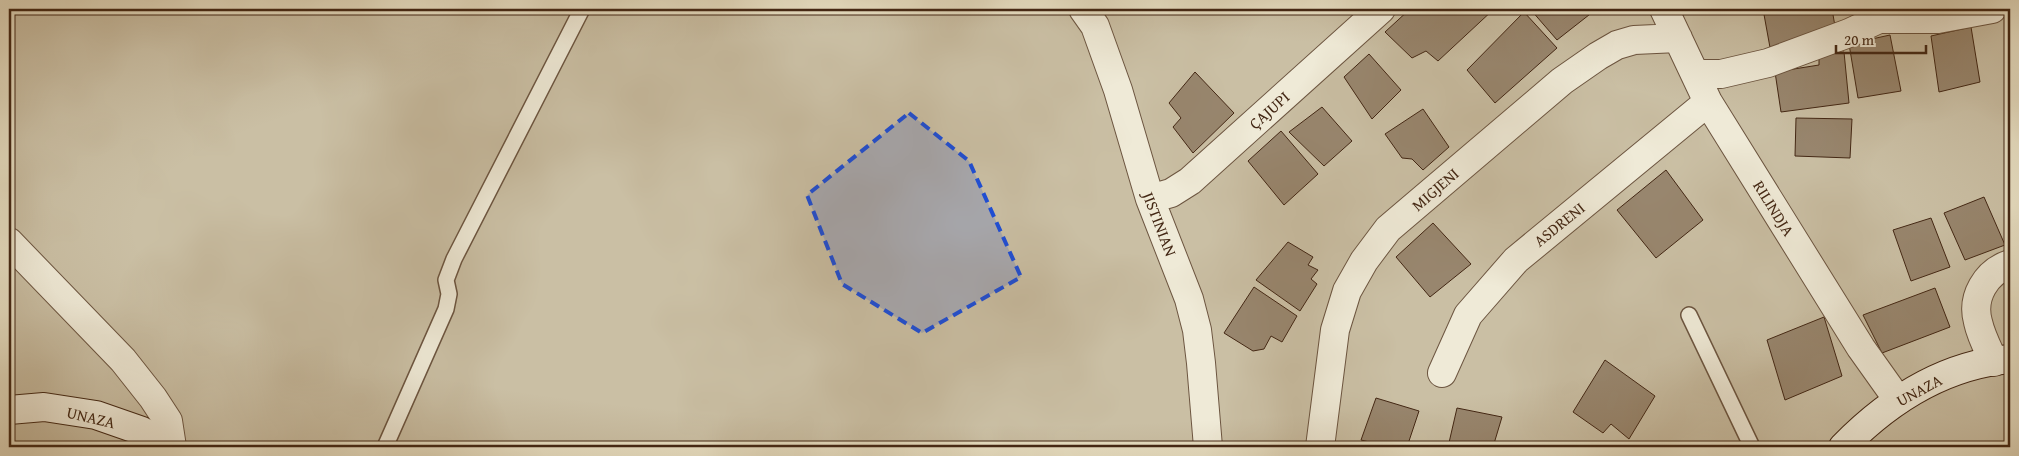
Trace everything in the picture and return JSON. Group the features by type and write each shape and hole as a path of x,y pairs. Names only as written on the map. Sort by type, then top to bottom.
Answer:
{"street":[{"name":"JISTINIAN","path":"1084,9 1095,26 1118,90 1150,199 1189,298 1196,330 1205,402 1208,447"},
{"name":"ÇAJUPI","path":"1150,199 1171,192 1190,181 1381,9"},
{"name":"RILINDJA","path":"1664,9 1708,102 1861,348 1898,400"},
{"path":"1695,74 1721,74 1768,63 1849,33 1879,19 1938,19 1992,9"},
{"name":"MIGJENI","path":"1320,447 1335,330 1347,291 1364,261 1388,229 1562,81 1598,56 1617,45 1634,40 1678,38"},
{"name":"ASDRENI","path":"1442,373 1468,315 1516,260 1708,102"},
{"path":"9,242 123,360 168,420 172,447"},
{"path":"2002,360 1977,321 1977,296 1986,280 2010,264"},
{"name":"UNAZA","path":"1843,447 1861,429 1898,400 1929,382 1961,369 2002,360"},
{"name":"UNAZA","path":"9,410 44,407 96,415 142,431 167,447"}],"lane":[{"path":"386,447 446,309 449,294 446,280 454,259 582,9"},
{"path":"1689,315 1752,447"}],"highlighted area":[{"path":"909,113 969,161 1021,277 922,333 842,284 807,195"}],"shaded area":[{"path":"9,9 2010,9 2010,447 9,447"}],"building":[{"path":"1410,9 1494,9 1438,61 1426,51 1412,58 1385,32"},
{"path":"1532,9 1591,9 1594,11 1557,40"},
{"path":"1763,9 1832,9 1836,32 1771,53"},
{"path":"1524,12 1557,48 1495,103 1467,70"},
{"path":"1971,27 1980,82 1939,92 1931,36"},
{"path":"1890,35 1901,91 1858,98 1849,44"},
{"path":"1844,52 1849,103 1781,112 1775,72 1819,65 1819,56"},
{"path":"1369,54 1401,90 1372,119 1344,77"},
{"path":"1195,72 1234,113 1193,153 1173,127 1181,118 1169,103"},
{"path":"1322,107 1352,141 1324,166 1289,132"},
{"path":"1423,109 1449,147 1423,170 1412,159 1402,158 1385,134"},
{"path":"1796,118 1852,119 1850,158 1795,156"},
{"path":"1281,131 1318,174 1284,205 1248,161"},
{"path":"1666,170 1703,220 1656,258 1617,210"},
{"path":"1984,197 2005,245 1965,260 1944,213"},
{"path":"1931,218 1950,267 1911,281 1893,230"},
{"path":"1433,223 1471,264 1430,297 1396,257"},
{"path":"1288,242 1313,257 1308,265 1318,270 1311,279 1317,284 1300,311 1256,280"},
{"path":"1254,287 1297,316 1282,342 1271,336 1264,349 1253,351 1224,333"},
{"path":"1935,288 1950,327 1882,353 1863,315"},
{"path":"1824,317 1842,376 1785,400 1767,340"},
{"path":"1605,360 1655,396 1629,439 1611,424 1603,433 1573,412"},
{"path":"1376,398 1419,411 1407,447 1390,447 1361,440"},
{"path":"1457,408 1502,417 1493,447 1448,447"}]}
